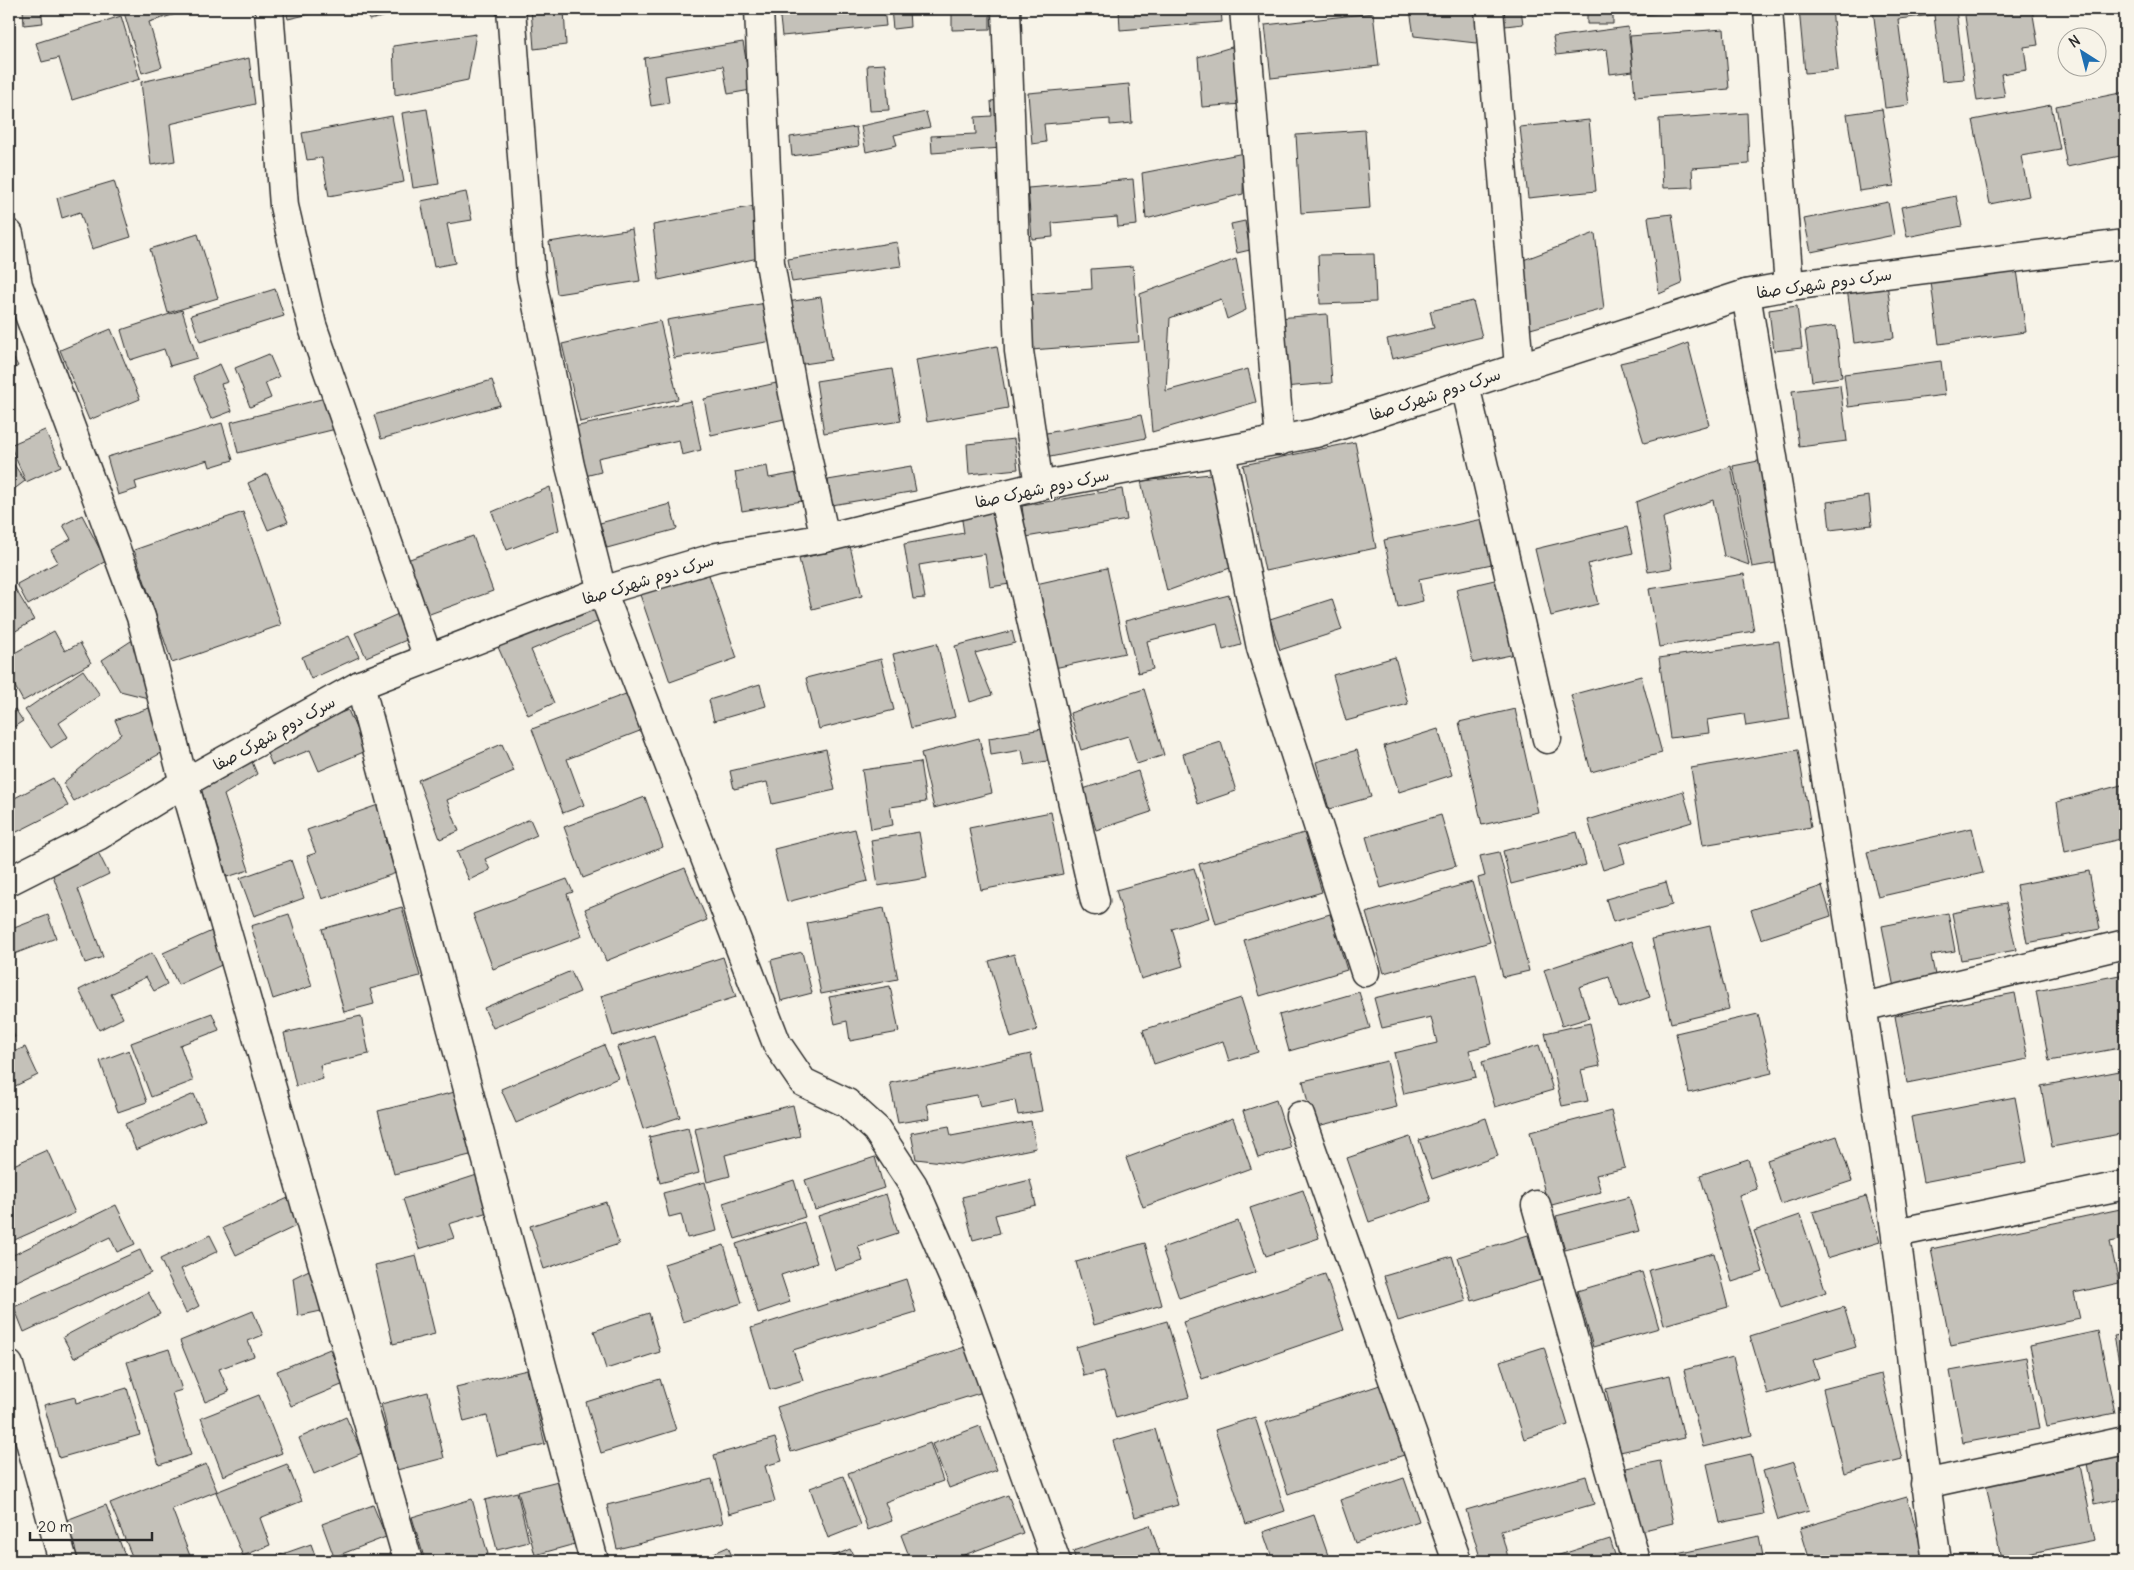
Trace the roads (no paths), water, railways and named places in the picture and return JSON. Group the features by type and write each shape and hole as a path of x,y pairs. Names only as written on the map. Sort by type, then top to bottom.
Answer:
{"street":[{"path":"269,9 284,206 312,325 428,658"},
{"path":"511,9 531,276 570,466 602,590 777,1044 803,1082 846,1103 876,1129 913,1185 963,1300 1056,1561"},
{"path":"759,9 770,263 793,393 825,538"},
{"path":"1006,9 1019,351 1039,486"},
{"path":"1244,9 1280,441"},
{"path":"1489,9 1519,367"},
{"path":"1768,9 1789,286"},
{"path":"9,234 14,288 141,617 184,783 408,1561"},
{"name":"سرک دوم شهرک صفا","path":"9,881 98,836 184,783 360,685 602,590 717,557 825,538 1039,486 1316,433 1746,294 1789,286 2125,244"},
{"path":"1746,294 1863,1007 1896,1233 1925,1484 1937,1561"},
{"path":"1465,385 1548,739"},
{"path":"1221,452 1261,648 1365,972"},
{"path":"1003,495 1095,901"},
{"path":"360,685 594,1561"},
{"path":"1863,1007 2125,944"},
{"path":"1300,1116 1457,1561"},
{"path":"1896,1233 2125,1185"},
{"path":"1536,1205 1636,1561"},
{"path":"9,1365 63,1561"},
{"path":"1925,1484 2125,1441"}]}
